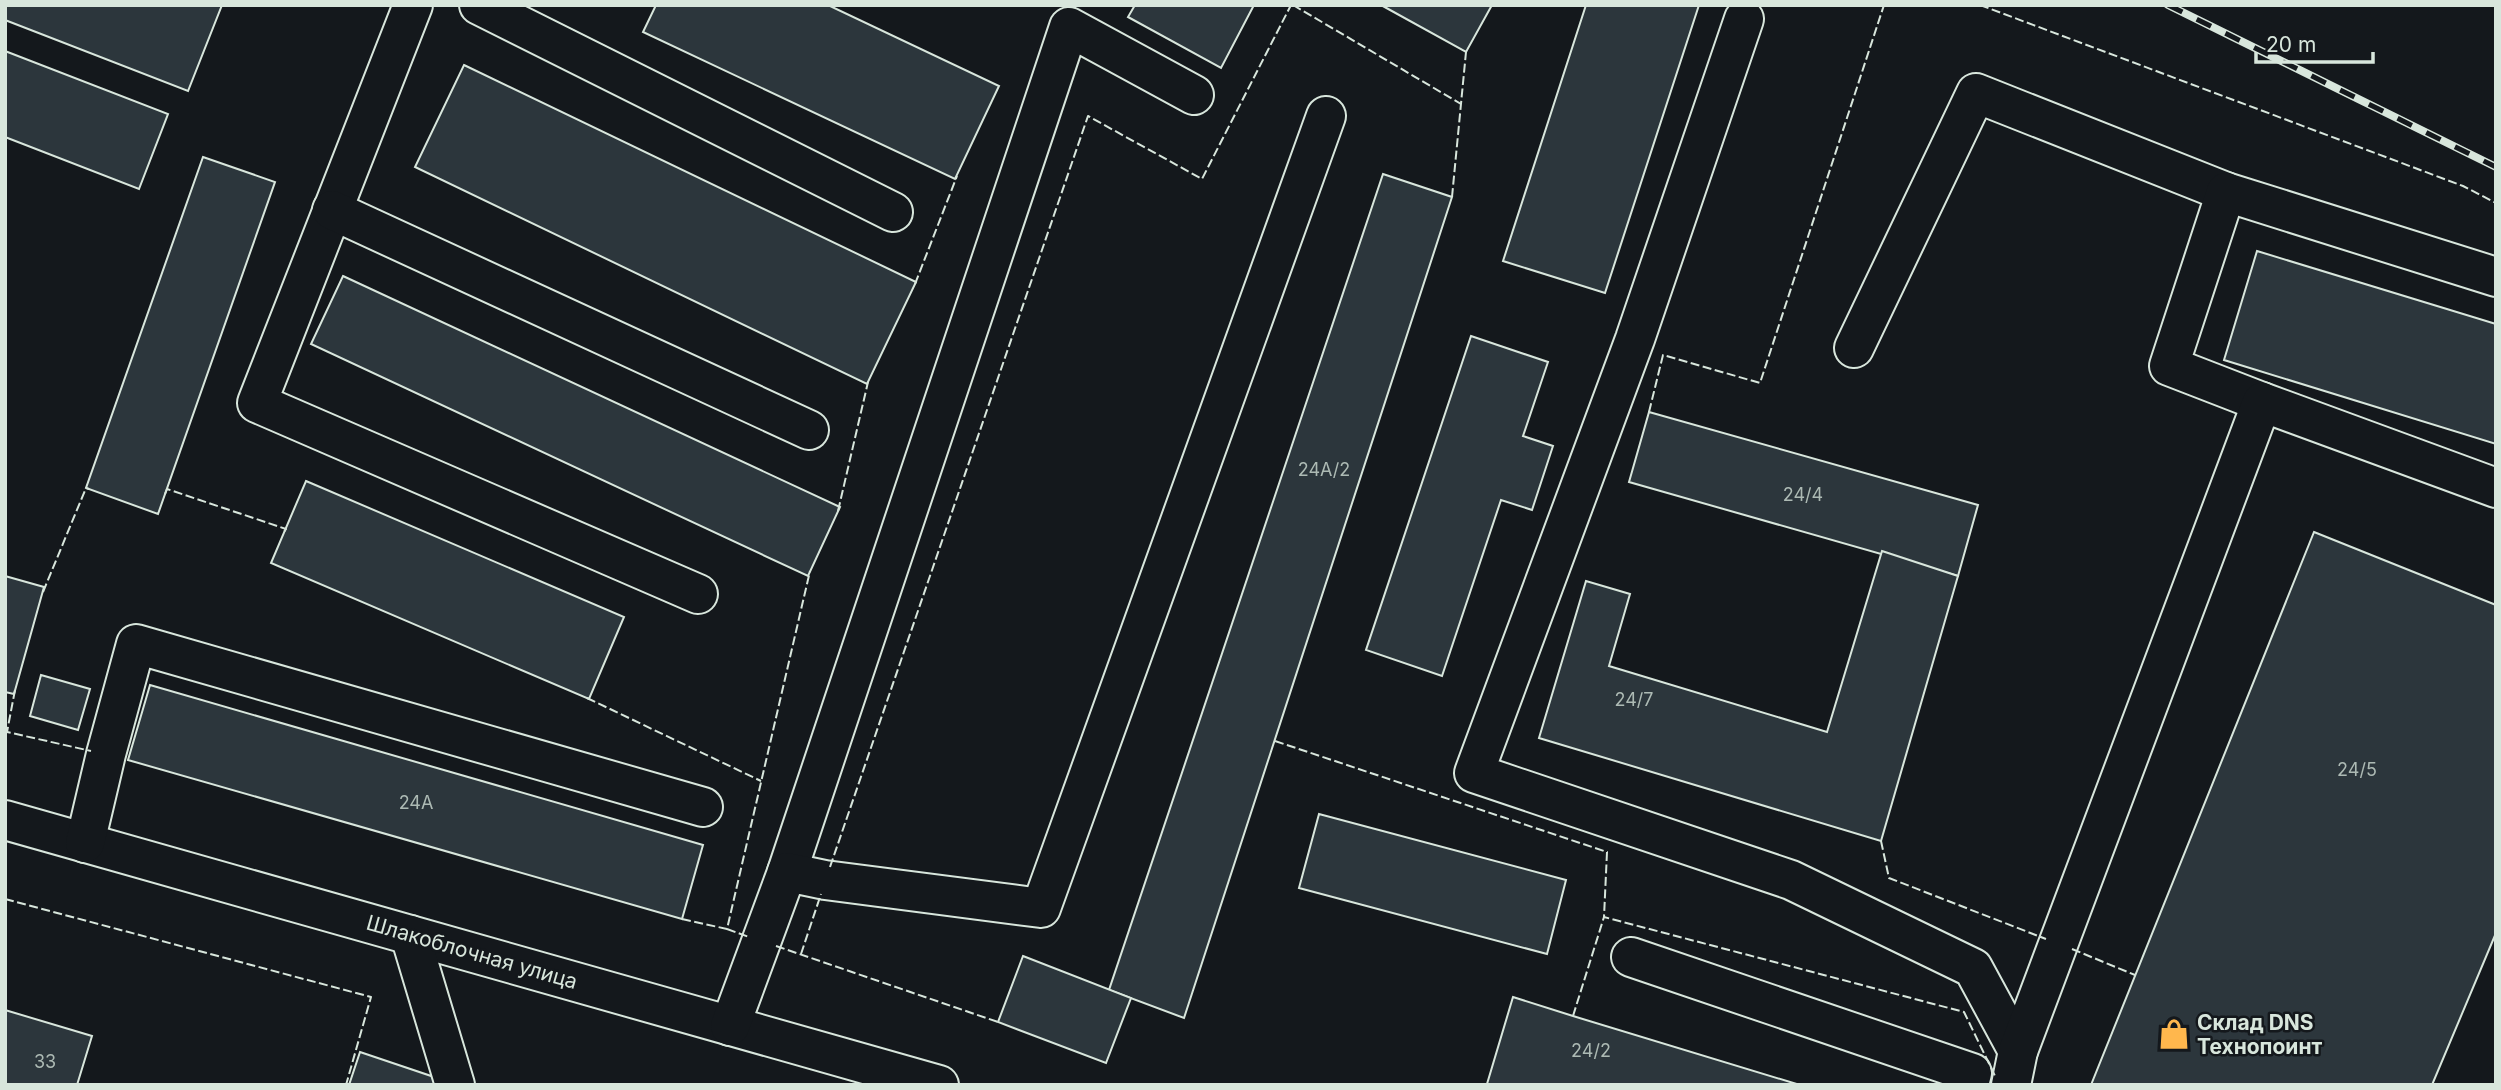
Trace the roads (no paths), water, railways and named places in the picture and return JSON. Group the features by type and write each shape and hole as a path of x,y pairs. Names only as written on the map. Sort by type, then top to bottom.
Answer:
{"street":[{"path":"413,5 257,403 698,594"},
{"path":"480,5 893,212"},
{"path":"730,1026 787,872 1068,16 1194,95"},
{"path":"1744,19 1635,339 1474,773 1791,880 1973,968 2015,1068"},
{"path":"1854,348 1976,93 2226,192 2496,277"},
{"path":"787,872 825,880 1041,908 1326,116"},
{"path":"2226,192 2169,366 2496,488"},
{"path":"332,211 809,430"},
{"path":"2015,1068 2262,402"},
{"path":"85,843 136,644 703,807"},
{"name":"Шлакоблочная улица","path":"5,820 939,1085"},
{"path":"410,935 455,1085"},
{"path":"1631,957 1972,1073 1969,1085"}],"railway":[{"path":"2168,5 2496,167"}],"place":[{"name":"Склад DNS Технопоинт","path":"2174,1034"}]}
